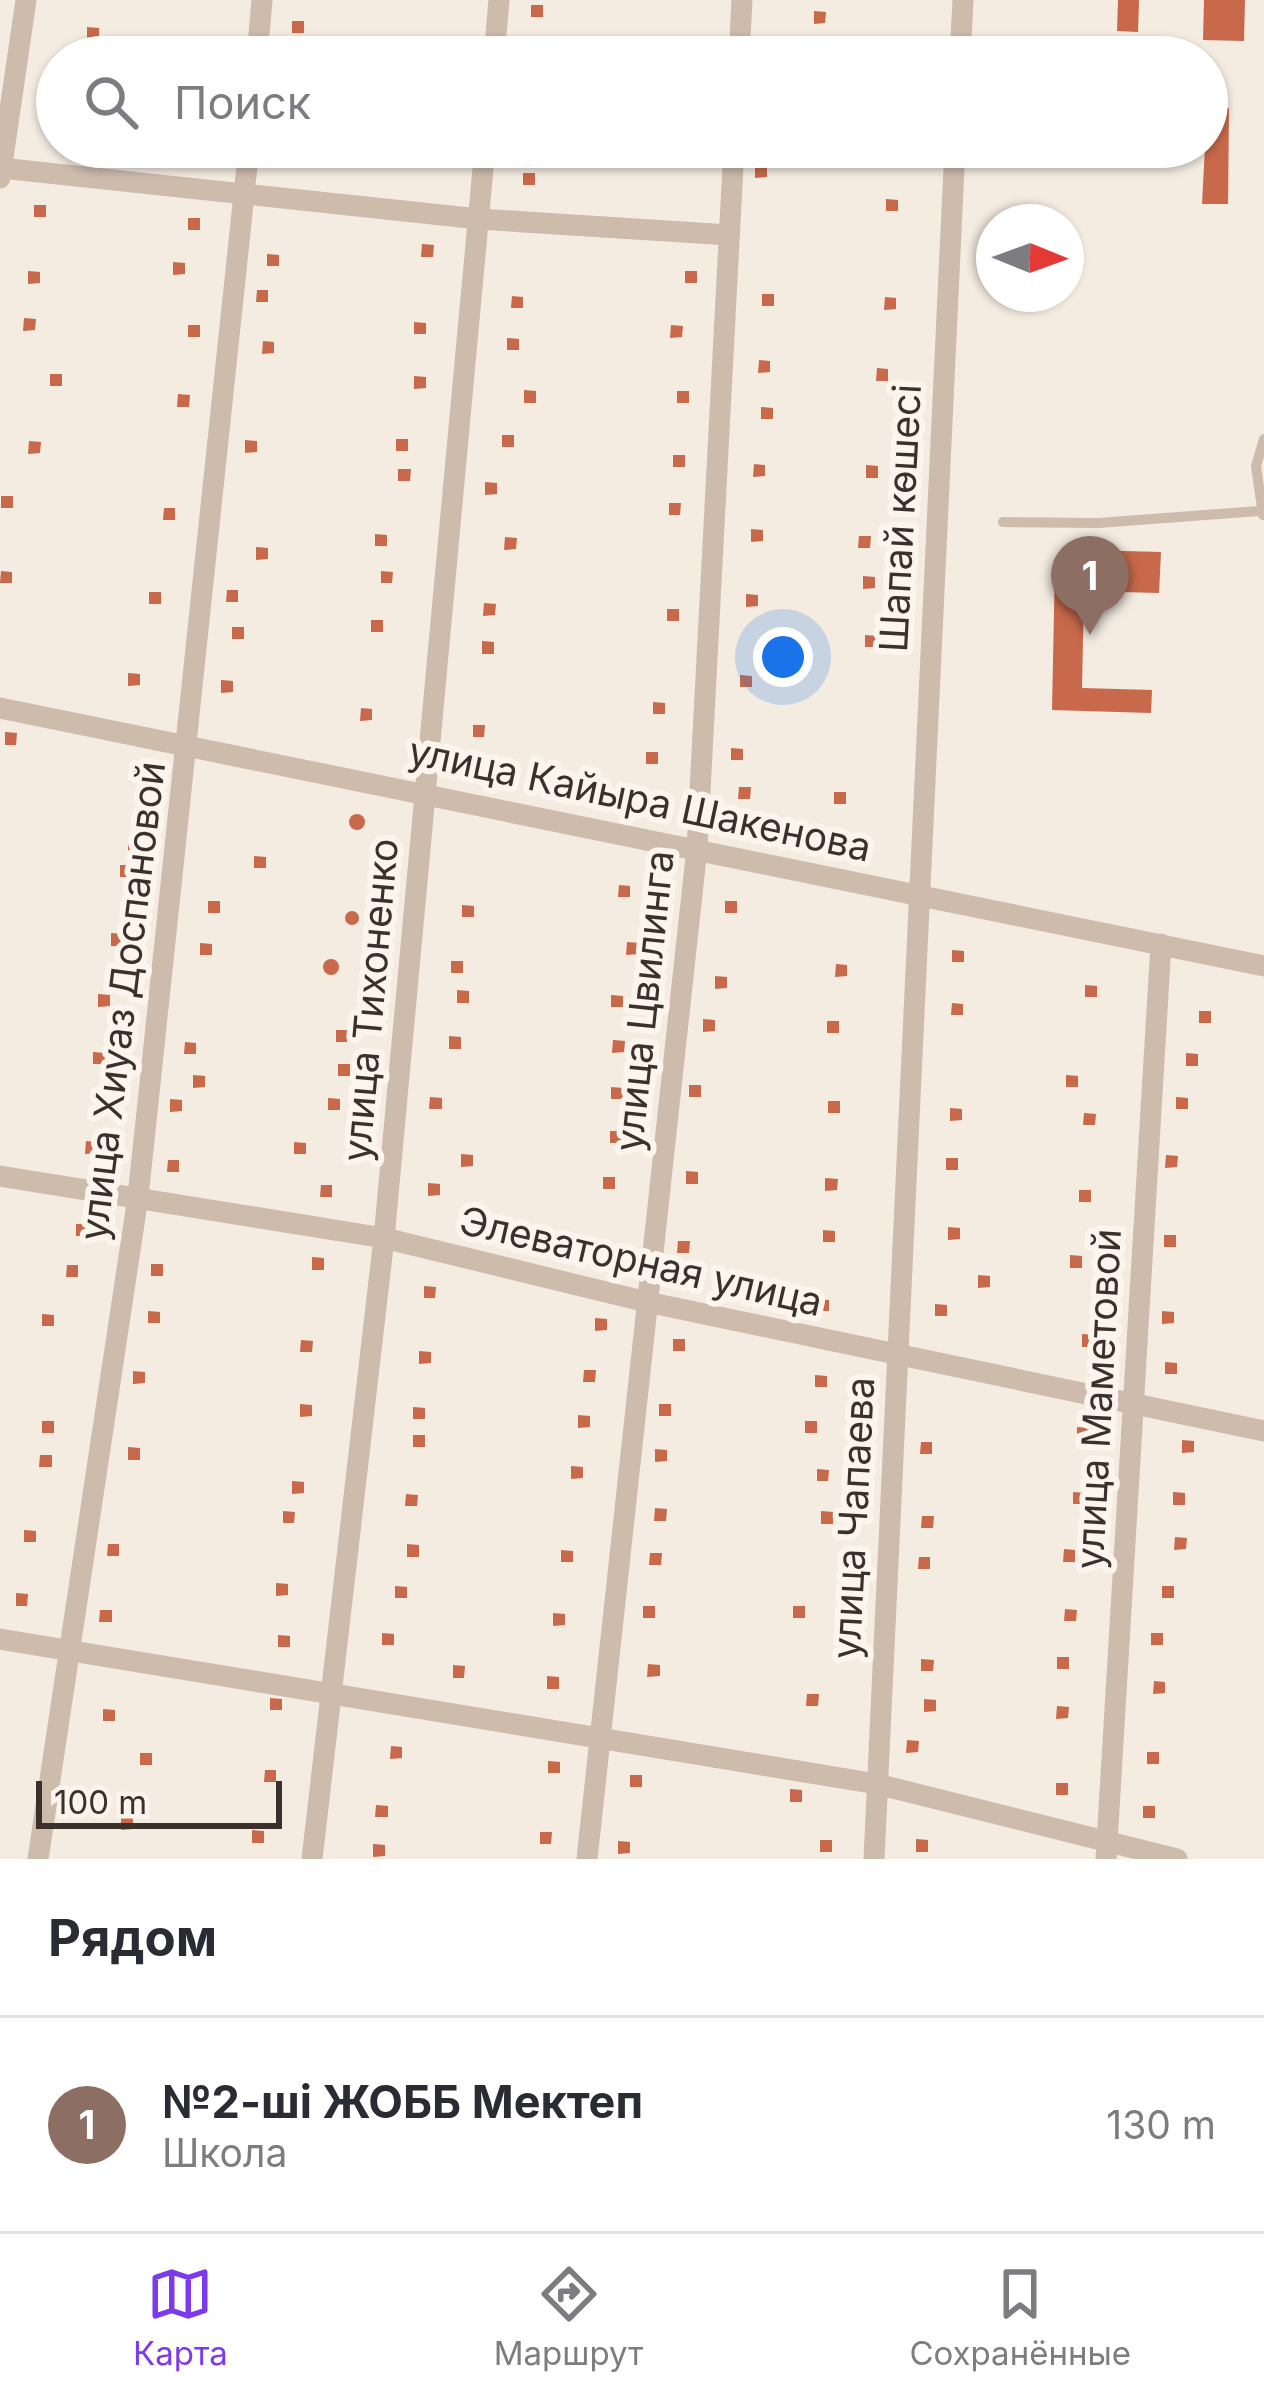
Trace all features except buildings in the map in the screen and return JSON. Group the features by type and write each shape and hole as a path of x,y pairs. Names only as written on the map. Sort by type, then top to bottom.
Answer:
{"street":[{"path":"0,178 26,0"},
{"path":"259,36 262,0"},
{"path":"496,36 499,0"},
{"path":"740,36 742,0"},
{"path":"961,36 963,0"},
{"path":"1,168 479,219 729,235"},
{"name":"улица Хиуаз Доспановой","path":"38,1859 138,1196 247,168"},
{"name":"улица Тихоненко","path":"312,1859 384,1238 483,168"},
{"name":"улица Цвилинга","path":"586,1859 697,848 733,168"},
{"name":"Шапай көшесі","path":"917,893 954,168"},
{"name":"улица Кайыра Шакенова","path":"0,708 426,791 1264,966"},
{"name":"улица Чапаева","path":"874,1859 917,893"},
{"name":"улица Маметовой","path":"1106,1851 1161,944"},
{"name":"Элеваторная улица","path":"0,1176 384,1238 647,1302 1264,1431"},
{"path":"0,1639 877,1784 1106,1851 1177,1859"}],"lane":[{"path":"1003,522 1098,523 1261,513 1257,448 1264,439"}],"place":[{"name":"№2-ші ЖОББ Мектеп","path":"1090,635"}]}
